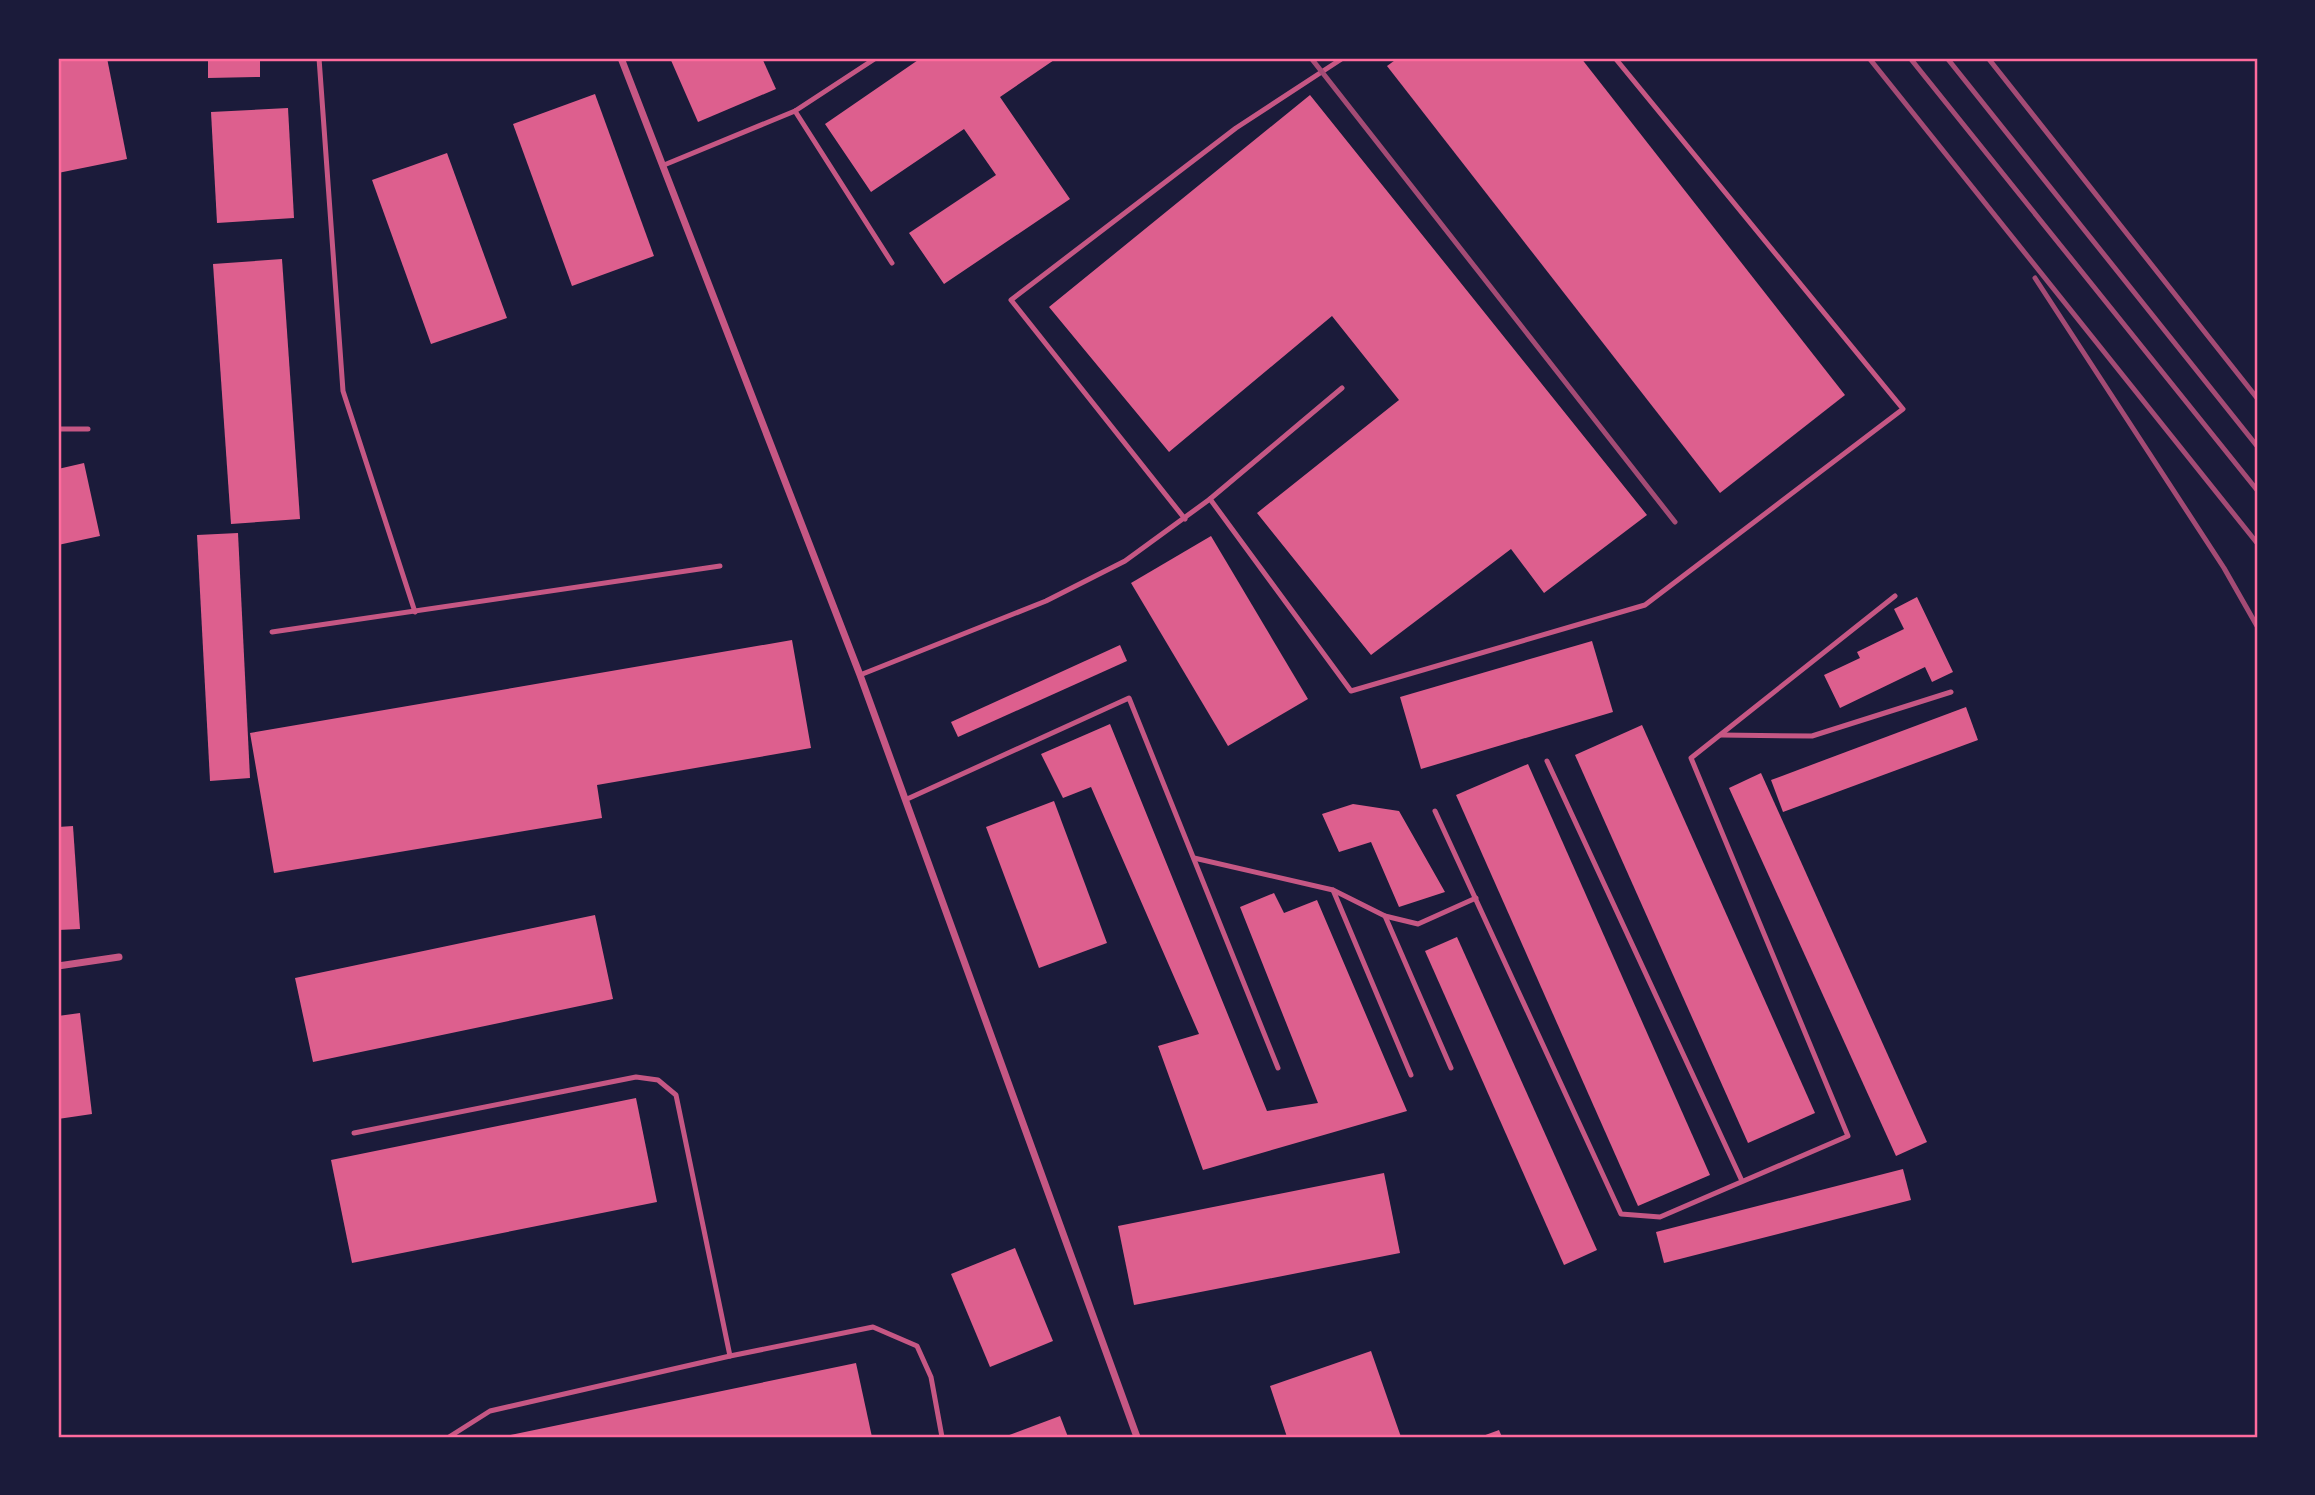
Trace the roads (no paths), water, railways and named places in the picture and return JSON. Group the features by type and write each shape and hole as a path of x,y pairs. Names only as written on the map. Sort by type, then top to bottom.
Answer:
{"street":[{"path":"621,58 860,675 1138,1437"},
{"path":"58,966 119,957"}],"lane":[{"path":"319,58 343,391 415,612"},
{"path":"664,165 795,110 876,58"},
{"path":"1185,519 1011,300 1236,128 1343,58"},
{"path":"1210,499 1351,691 1645,605 1903,409 1615,58"},
{"path":"795,110 892,263"},
{"path":"860,675 1046,601 1125,561 1185,519 1342,388"},
{"path":"58,429 88,429"},
{"path":"272,632 720,566"},
{"path":"1435,811 1621,1214 1660,1217 1848,1136 1691,758 1895,596"},
{"path":"1721,734 1812,736 1951,692"},
{"path":"905,800 1129,698 1278,1068"},
{"path":"1547,761 1742,1181"},
{"path":"1194,858 1333,890 1385,916 1418,924 1476,898"},
{"path":"1333,890 1411,1075"},
{"path":"1385,916 1451,1068"},
{"path":"354,1133 636,1077 658,1080 676,1095 730,1356"},
{"path":"449,1437 490,1411 730,1356 873,1327 917,1346 931,1377 942,1437"}],"railway":[{"path":"1311,58 1675,522"},
{"path":"1869,58 2257,543"},
{"path":"1910,58 2257,490"},
{"path":"1947,58 2257,446"},
{"path":"1988,58 2257,398"},
{"path":"2035,278 2224,568 2257,626"}]}
